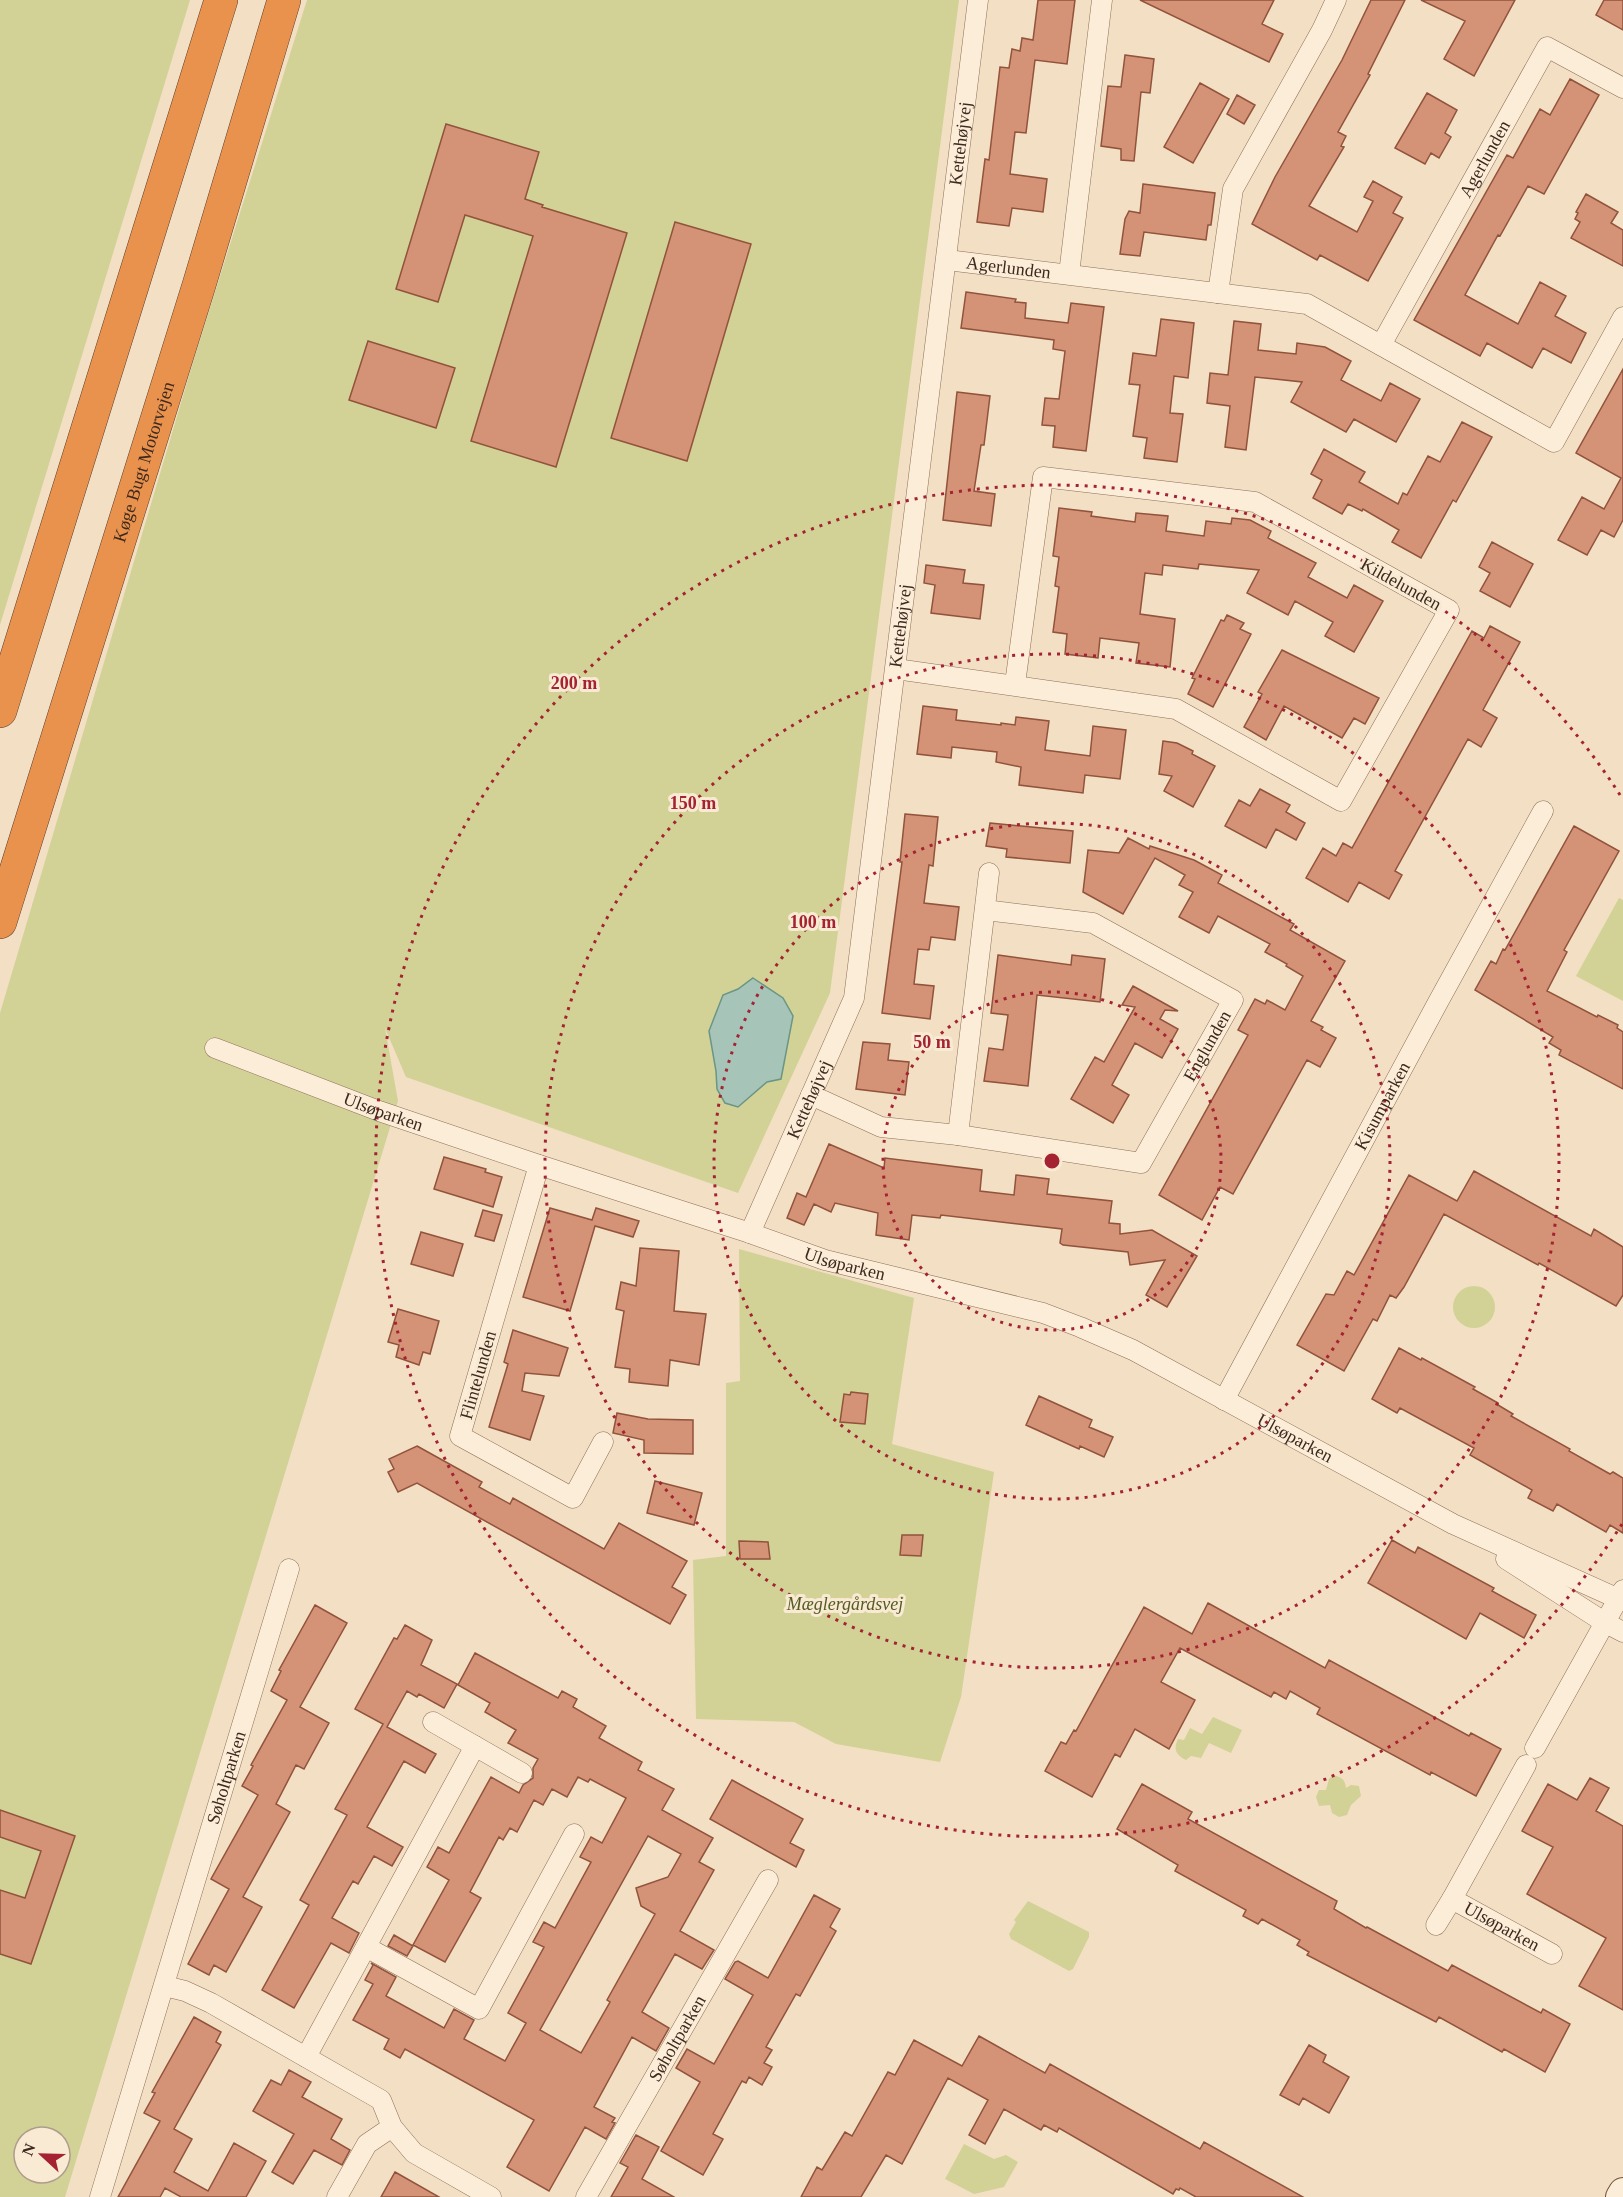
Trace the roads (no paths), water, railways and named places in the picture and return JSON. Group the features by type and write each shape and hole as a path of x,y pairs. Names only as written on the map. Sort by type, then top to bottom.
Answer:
{"highway":[{"path":"0,711 221,0"},
{"name":"Køge Bugt Motorvejen","path":"0,922 199,285 284,0"}],"street":[{"name":"Kettehøjvej","path":"750,1233 854,998 978,0"},
{"name":"Agerlunden","path":"1069,274 1102,0"},
{"path":"1218,293 1233,189 1322,30 1336,0"},
{"name":"Agerlunden","path":"1381,345 1547,47 1623,88"},
{"name":"Agerlunden","path":"947,260 1307,304 1554,442 1623,317"},
{"name":"Kildelunden","path":"896,669 1015,684 1176,709 1341,801 1449,610 1255,502 1043,477 1015,684"},
{"name":"Kisumparken","path":"1224,1400 1543,811"},
{"path":"958,1135 989,873"},
{"name":"Englunden","path":"811,1095 881,1127 958,1135 1141,1163 1233,1000 1093,923 986,910"},
{"name":"Ulsøparken","path":"215,1048 379,1111 750,1233 825,1260 1042,1313 1061,1320 1132,1350 1453,1524 1604,1623 1623,1632"},
{"name":"Flintelunden","path":"538,1165 460,1436 573,1498 603,1443"},
{"name":"Ulsøparken","path":"1453,1524 1621,1596 1535,1748"},
{"name":"Søholtparken","path":"100,2197 289,1569"},
{"path":"433,1722 522,1773"},
{"path":"306,2058 475,1746"},
{"name":"Ulsøparken","path":"1436,1924 1526,1765"},
{"path":"366,1947 479,2009 574,1834"},
{"name":"Søholtparken","path":"586,2197 768,1880"},
{"name":"Ulsøparken","path":"1452,1899 1552,1954"},
{"path":"165,1986 185,1991 211,2003 381,2100 392,2127 414,2153 491,2197"},
{"path":"337,2197 367,2144 392,2127"},
{"path":"1620,2197 1623,2192"}],"park label":[{"name":"Mæglergårdsvej","path":"845,1604"}]}
